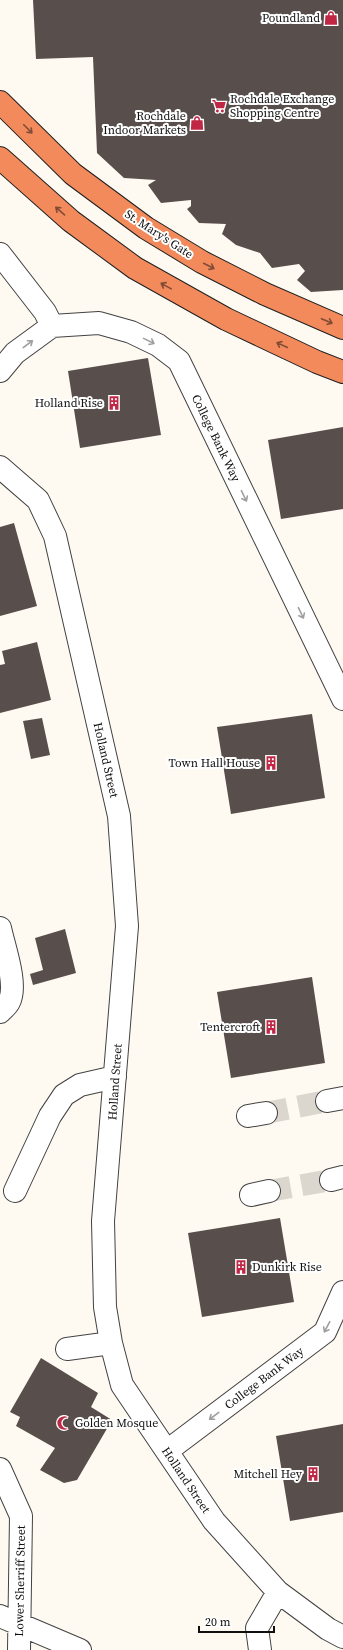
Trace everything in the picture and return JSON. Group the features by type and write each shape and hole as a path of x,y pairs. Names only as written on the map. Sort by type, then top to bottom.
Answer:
{"highway":[{"name":"St. Mary's Gate","path":"0,102 73,174 146,228 202,262 244,283 343,328"},
{"path":"0,158 71,221 135,268 226,319 317,362 343,372"}],"street":[{"path":"0,254 45,312 52,326 15,353 0,371"},
{"name":"College Bank Way","path":"52,326 99,323 131,332 158,345 179,361 343,699"},
{"name":"Holland Street","path":"0,467 38,500 55,536 119,816 127,926 103,1221 105,1307 111,1343 122,1386 214,1521 278,1592 328,1629 343,1637"},
{"path":"0,928 11,982 9,1002 0,1012"},
{"path":"15,1191 50,1116 64,1096 80,1085 115,1077"},
{"name":"College Bank Way","path":"167,1451 325,1332 343,1292"},
{"path":"67,1349 111,1343"},
{"name":"Lower Sherriff Street","path":"0,1469 21,1516 19,1650"},
{"path":"260,1650 257,1628 278,1592"},
{"path":"0,1616 80,1650"}],"building":[{"name":"Rochdale Exchange Shopping Centre","path":"33,0 343,0 343,290 311,292 297,280 305,271 299,264 272,268 260,253 236,245 222,234 226,224 199,223 187,209 191,206 191,200 161,203 148,185 156,180 124,178 97,153 93,57 36,59"},
{"name":"Holland Rise","path":"148,358 161,435 80,448 68,371"},
{"path":"343,427 343,509 281,519 268,440"},
{"path":"14,523 37,606 0,616 0,527"},
{"path":"37,642 51,700 0,713 0,665 5,664 2,651"},
{"name":"Town Hall House","path":"312,714 325,798 231,814 217,727"},
{"path":"42,718 50,755 31,759 23,721"},
{"path":"65,929 76,973 33,985 30,974 43,970 35,938"},
{"name":"Tentercroft","path":"312,977 325,1063 231,1078 217,992"},
{"name":"Dunkirk Rise","path":"280,1218 294,1302 202,1317 188,1233"},
{"name":"Golden Mosque","path":"41,1358 98,1393 91,1407 112,1420 77,1480 64,1483 40,1470 55,1448 16,1426 20,1417 10,1412"},
{"name":"Mitchell Hey","path":"343,1424 343,1512 290,1521 276,1436"}],"tunnel":[{"path":"266,1113 327,1101"},
{"path":"269,1191 331,1180"}],"place":[{"name":"Poundland","path":"331,18"},
{"name":"Rochdale Exchange Shopping Centre","path":"219,106"},
{"name":"Rochdale Indoor Markets","path":"197,123"},
{"name":"Holland Rise","path":"114,403"},
{"name":"Town Hall House","path":"271,763"},
{"name":"Tentercroft","path":"271,1027"},
{"name":"Dunkirk Rise","path":"241,1267"},
{"name":"Golden Mosque","path":"64,1423"},
{"name":"Mitchell Hey","path":"313,1474"}]}
